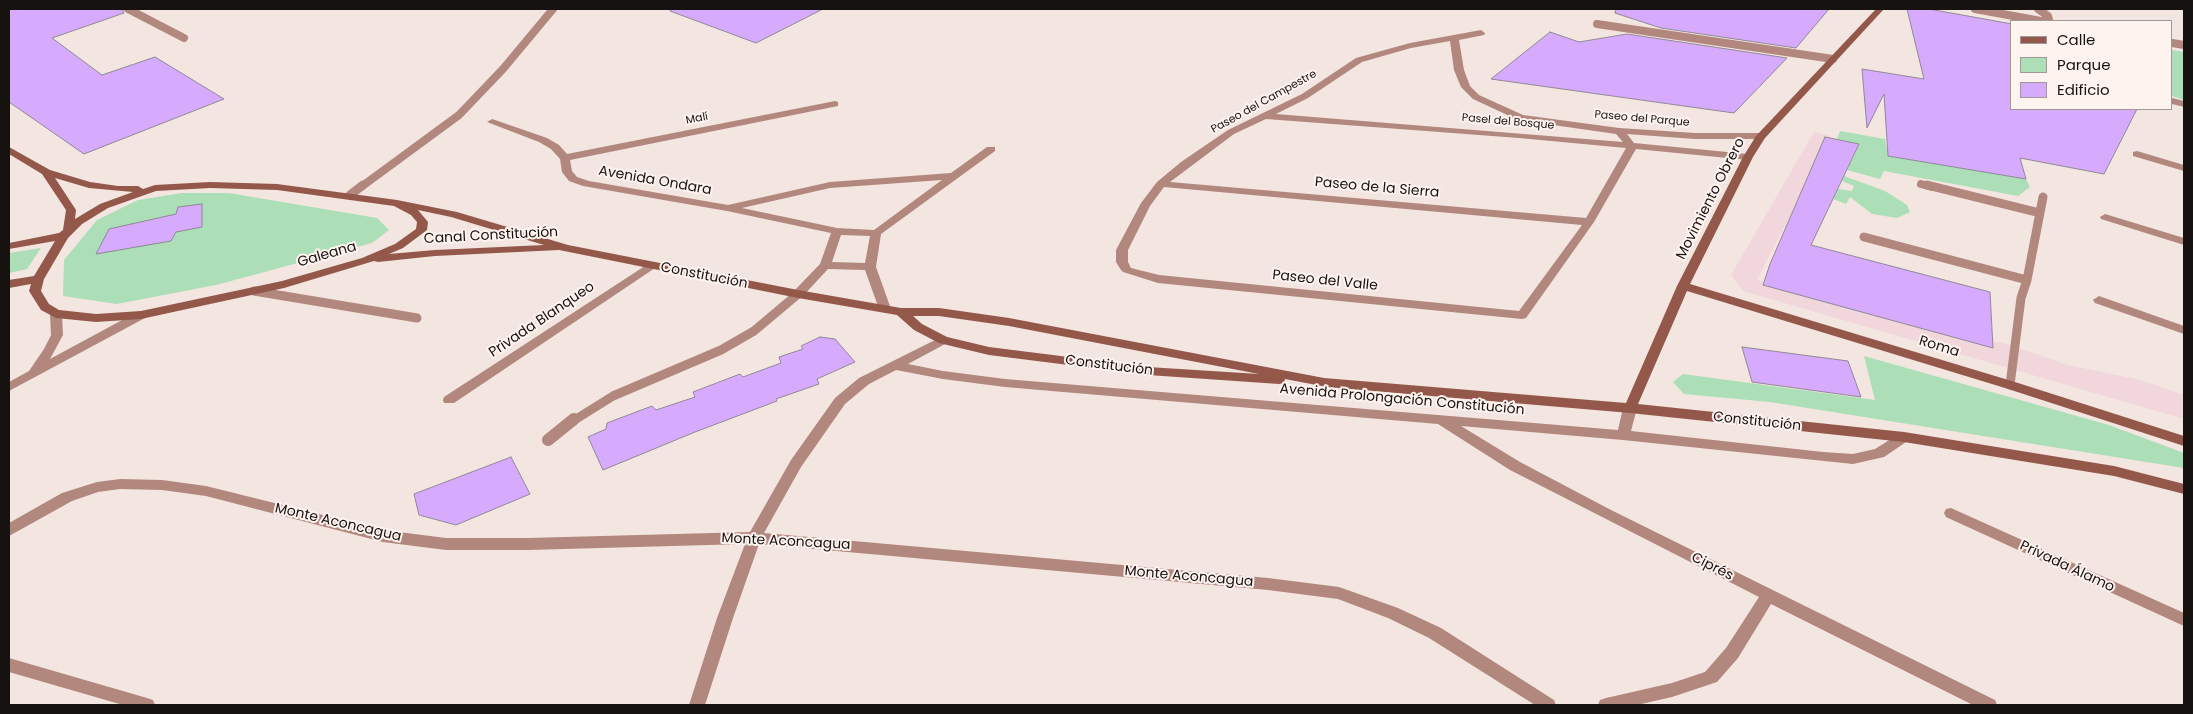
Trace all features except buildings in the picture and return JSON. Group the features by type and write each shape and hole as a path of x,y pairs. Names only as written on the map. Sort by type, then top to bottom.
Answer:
{"street":[{"name":"Movimiento Obrero","path":"1630,408 1683,286 1748,157 1761,136 1880,9"},
{"name":"Paseo del Campestre","path":"1127,270 1122,262 1122,250 1145,206 1161,184 1185,164 1231,132 1306,96 1359,60 1410,46 1480,33"},
{"name":"Paseo del Parque","path":"1454,38 1459,70 1466,87 1476,97 1522,118 1619,131 1695,136 1761,136"},
{"name":"Malí","path":"564,158 835,104"},
{"name":"Pasel del Bosque","path":"1265,116 1519,135 1748,157"},
{"path":"1519,135 1522,118"},
{"name":"Avenida Ondara","path":"492,122 543,140 555,147 564,158 567,172 573,179 587,184 727,208 837,231 876,233"},
{"path":"1589,222 1632,147 1619,131"},
{"path":"884,309 870,267 876,233 991,149"},
{"path":"9,150 46,172"},
{"path":"2137,154 2184,168"},
{"name":"Galeana","path":"46,172 89,185 118,189 210,185 277,187 350,195 397,203 416,213 423,222 421,230 399,246 366,260 254,291 141,316 96,318 56,314"},
{"name":"Galeana","path":"38,279 66,233 71,210 46,172"},
{"path":"727,208 785,193 830,185 954,176"},
{"name":"Paseo de la Sierra","path":"1161,184 1589,222"},
{"name":"Galeana","path":"66,233 104,206 156,188"},
{"name":"Canal Constitución","path":"397,203 453,214 566,248"},
{"path":"2105,218 2184,242"},
{"name":"Paseo del Valle","path":"1127,270 1158,279 1522,316 1589,222"},
{"path":"798,294 825,265 837,231"},
{"path":"9,246 66,233"},
{"name":"Canal Constitución","path":"366,260 454,252 566,248"},
{"name":"Constitución","path":"566,248 798,294 901,312 939,312 1009,322 1327,383"},
{"path":"825,265 870,267"},
{"name":"Privada Blanqueo","path":"449,400 651,266"},
{"path":"9,284 38,279 35,291 45,307 56,314 56,334 50,350 32,374"},
{"name":"Roma","path":"1683,286 2010,384 2184,441"},
{"path":"2099,300 2184,330"},
{"name":"Constitución","path":"901,312 918,327 943,340 989,351 1148,370 1630,408 1904,437 2114,471 2184,489"},
{"path":"9,387 141,316"},
{"path":"697,705 725,618 754,538 796,464 840,401 864,381 943,340"},
{"name":"Avenida Prolongación Constitución","path":"892,365 943,375 1005,383 1623,435 1823,457 1853,458 1879,453 1904,437"},
{"path":"1623,435 1630,408"},
{"name":"Ciprés","path":"1440,419 1515,466 1768,596 1988,705"},
{"name":"Monte Aconcagua","path":"9,530 34,514 67,497 97,488 120,484 162,485 206,491 384,536 446,544 528,544 754,538 1268,584 1338,593 1393,613 1435,632 1548,705"},
{"name":"Privada Álamo","path":"1950,513 2184,620"},
{"path":"1606,705 1672,690 1711,677 1732,653 1768,596"},
{"path":"9,666 147,705"}],"lane":[{"path":"128,9 184,38"},
{"path":"350,195 459,115 503,69 553,9"},
{"path":"1975,9 2036,20"},
{"path":"2038,9 2049,18 2047,20"},
{"path":"1597,24 1833,59"},
{"path":"1921,184 2040,213"},
{"path":"2010,384 2021,298 2027,280 2044,198"},
{"path":"1864,237 2027,280"},
{"path":"254,291 417,318"},
{"path":"548,440 580,414 613,396 720,350 754,331 798,294"}],"shaded area":[{"path":"1814,132 1831,136 1757,280 1985,340 2007,344 2068,365 2141,380 2184,395 2184,419 1743,291 1731,275"}],"green space":[{"path":"2173,50 2184,52 2184,100 2173,96"},
{"path":"1840,131 1885,139 1888,156 2026,179 2030,187 2018,196 1884,171 1880,179 1847,170 1859,145 1837,139"},
{"path":"1844,176 1885,191 1907,205 1910,212 1897,218 1872,214 1850,197 1846,204 1833,199 1838,189 1852,191 1854,186 1842,181"},
{"path":"182,193 229,193 377,218 389,230 372,243 216,285 117,304 63,296 64,260 97,220 138,200"},
{"path":"41,248 27,269 9,273 9,253"},
{"path":"1864,356 2109,425 2184,453 2184,468 1770,402 1684,394 1673,382 1683,374 1875,400"}]}
